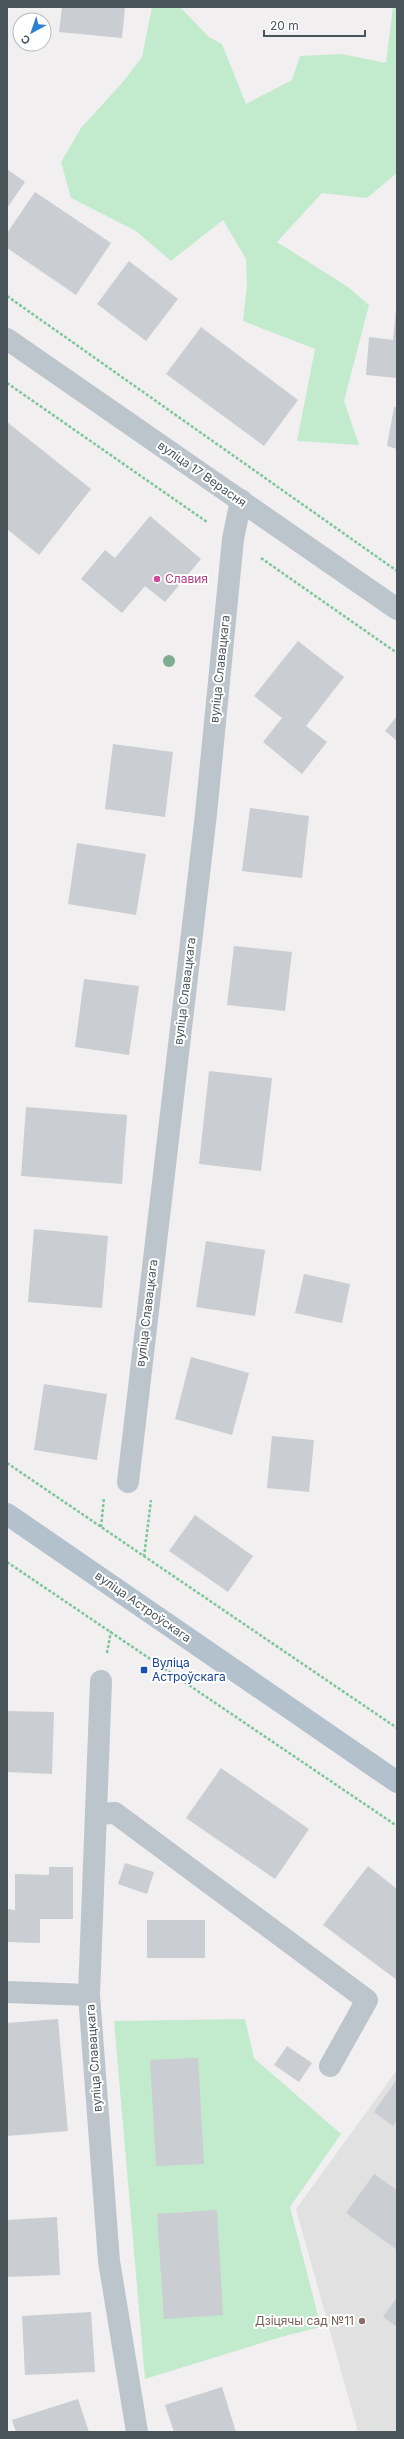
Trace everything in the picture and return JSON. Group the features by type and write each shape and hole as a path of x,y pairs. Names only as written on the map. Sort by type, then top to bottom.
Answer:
{"main road":[{"name":"вуліца Астроўскага","path":"7,1514 397,1782"}],"street":[{"name":"вуліца 17 Верасня","path":"7,339 397,609"},
{"name":"вуліца Славацкага","path":"128,1482 206,814 233,539 241,500"},
{"name":"вуліца Славацкага","path":"101,1681 89,1995 109,2261 137,2432"},
{"path":"96,1814 115,1813 367,2000 330,2066"},
{"path":"7,1992 89,1995"}],"path":[{"path":"7,296 397,571"},
{"path":"7,383 397,653"},
{"path":"7,1463 397,1728"},
{"path":"7,1562 397,1826"}],"shaded area":[{"name":"Дзіцячы сад №11","path":"397,2070 397,2432 358,2432 296,2209"}],"green space":[{"path":"152,7 180,7 209,37 222,44 246,104 292,80 300,56 342,54 386,63 393,7 397,7 397,173 367,198 322,193 277,242 348,287 369,305 344,401 359,445 297,441 315,349 243,321 247,285 246,259 223,220 171,261 136,231 71,198 61,162 81,128 122,83 142,57"},
{"path":"245,2019 254,2058 341,2134 290,2207 321,2327 281,2337 145,2379 114,2021"}],"building":[{"path":"62,7 125,7 122,38 59,32"},
{"path":"7,169 25,182 7,208"},
{"path":"35,192 111,243 76,295 7,248 7,233"},
{"path":"129,261 178,299 146,341 97,304"},
{"path":"396,309 397,378 366,375 369,337 393,340"},
{"path":"201,327 298,400 264,446 166,374"},
{"path":"394,407 397,408 397,449 387,446"},
{"path":"7,422 91,489 39,555 7,529"},
{"path":"150,516 201,559 165,602 145,586 122,613 81,579 105,550 115,558"},
{"path":"298,641 344,677 306,726 327,742 302,774 263,742 282,718 254,696"},
{"path":"397,716 397,741 385,731"},
{"path":"113,744 173,752 165,817 105,809"},
{"path":"250,808 309,816 302,878 242,871"},
{"path":"77,843 146,854 136,915 68,904"},
{"path":"234,946 292,952 285,1011 227,1005"},
{"path":"84,979 139,986 129,1055 75,1047"},
{"path":"209,1071 272,1078 261,1171 199,1164"},
{"path":"26,1107 127,1115 122,1184 21,1176"},
{"path":"34,1229 108,1236 102,1308 28,1302"},
{"path":"206,1241 265,1250 255,1316 196,1307"},
{"path":"304,1274 350,1284 342,1323 295,1313"},
{"path":"191,1357 249,1373 232,1435 175,1419"},
{"path":"44,1384 107,1394 97,1460 34,1450"},
{"path":"272,1436 314,1440 309,1492 267,1488"},
{"path":"195,1515 253,1556 228,1592 169,1551"},
{"path":"7,1711 54,1712 52,1774 7,1772"},
{"path":"221,1768 309,1829 275,1879 186,1818"},
{"path":"125,1863 154,1872 147,1894 118,1884"},
{"path":"368,1866 397,1889 397,1980 323,1925"},
{"path":"49,1867 73,1867 73,1919 40,1919 40,1943 7,1942 7,1909 15,1910 15,1874 49,1875"},
{"path":"147,1920 205,1920 205,1958 147,1958"},
{"path":"58,2019 68,2131 7,2136 7,2023"},
{"path":"287,2046 312,2063 299,2082 274,2065"},
{"path":"198,2058 204,2164 156,2166 150,2060"},
{"path":"397,2079 397,2120 393,2126 374,2112"},
{"path":"374,2174 397,2190 397,2250 346,2213"},
{"path":"217,2210 223,2315 164,2319 157,2214"},
{"path":"57,2217 60,2275 7,2277 7,2220"},
{"path":"397,2297 397,2327 383,2317"},
{"path":"91,2312 95,2372 25,2375 22,2316"},
{"path":"222,2387 236,2432 174,2432 165,2405"},
{"path":"78,2399 89,2432 16,2432 12,2420"}],"place":[{"name":"Славия","path":"157,579"},
{"name":"Вуліца Астроўскага","path":"144,1670"},
{"name":"Дзіцячы сад №11","path":"362,2321"}]}
